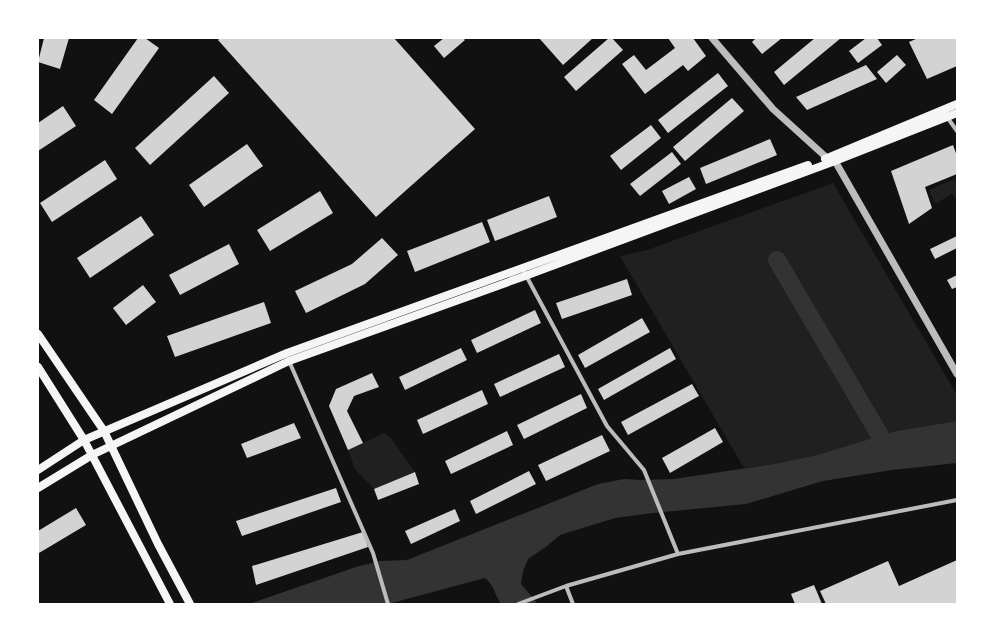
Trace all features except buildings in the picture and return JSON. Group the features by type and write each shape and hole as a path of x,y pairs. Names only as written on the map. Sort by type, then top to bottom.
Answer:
{"main road":[{"path":"831,159 957,104"},
{"path":"38,488 92,455 289,360 523,272 957,113"},
{"path":"38,470 84,440 287,353 523,272"},
{"path":"38,334 104,431 158,544 189,603"},
{"path":"38,367 84,440 170,604"}],"street":[{"path":"712,38 773,109 831,159 957,374"},
{"path":"942,110 957,132"},
{"path":"523,272 607,426 644,470 678,554"},
{"path":"289,360 370,546 388,604"},
{"path":"518,604 553,590 678,554 957,500"},
{"path":"566,586 573,604"}],"shaded area":[{"path":"957,178 957,200 952,194 935,204 929,190"},
{"path":"833,183 957,395 957,421 896,431 817,455 774,464 744,468 620,256 647,250"},
{"path":"957,421 957,463 892,470 823,481 746,504 615,518 560,535 528,559 523,571 521,584 538,604 501,604 492,587 485,578 388,604 249,604 356,567 380,561 407,560 598,484 624,479 674,479 774,464 817,455 896,431"},
{"path":"384,433 390,437 415,472 374,489 355,469 348,450"}],"waterway":[{"path":"777,260 892,456"}]}
